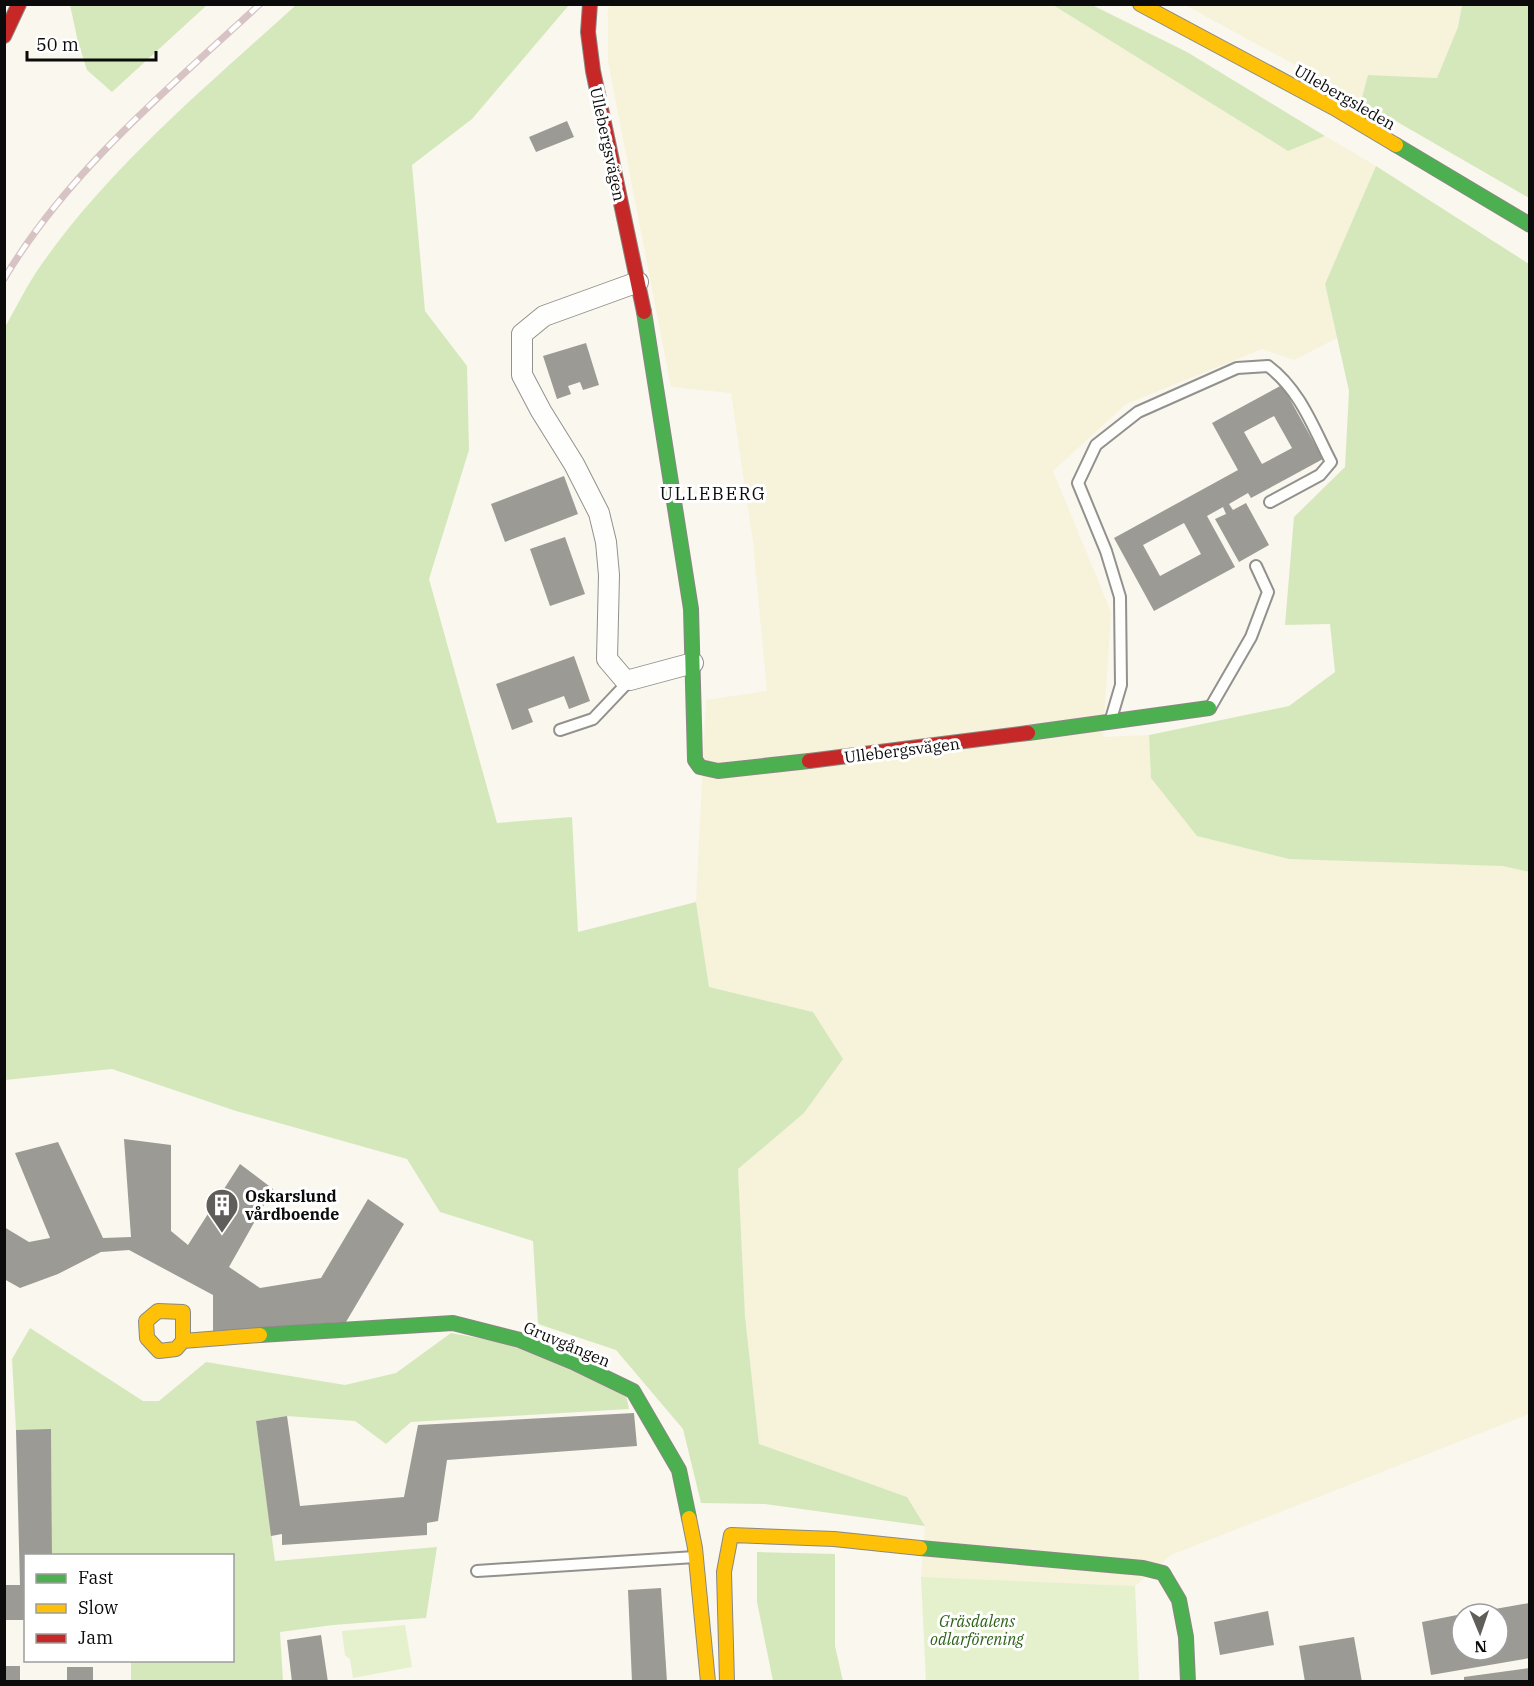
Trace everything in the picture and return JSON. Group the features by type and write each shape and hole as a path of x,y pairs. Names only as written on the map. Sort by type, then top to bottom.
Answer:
{"street":[{"path":"4,36 19,4"},
{"name":"Ullebergsvägen","path":"590,4 588,32 593,71 647,326 691,609 695,760 700,767 718,771 913,749 1209,708"},
{"name":"Ullebergsleden","path":"1140,4 1334,108 1530,225"},
{"path":"638,282 544,316 522,334 522,375 574,464 599,513 606,542 609,575 608,659 624,679 630,681 693,663"},
{"name":"Gruvgången","path":"183,1341 453,1323 520,1340 633,1391 679,1470 696,1557 708,1682"},
{"path":"727,1682 724,1572 731,1535 834,1539 1143,1568 1163,1573 1179,1600 1186,1637 1188,1682"}],"lane":[{"path":"1110,723 1121,686 1120,597 1106,551 1078,483 1096,445 1138,412 1237,368 1268,366 1282,376 1297,395 1331,462 1320,475 1270,502"},
{"path":"1209,708 1251,637 1268,592 1256,566"},
{"path":"560,730 593,719 630,681"},
{"path":"477,1571 696,1557"}],"shaded area":[{"path":"610,4 1053,5 1288,151 1325,136 1376,166 1325,284 1337,338 1294,360 1262,349 1126,404 1053,471 1111,612 1103,737 1149,735 1151,778 1529,872 1529,1414 1171,1555 1135,1586 921,1577 925,1526 907,1497 759,1445 745,1316 738,1169 804,1113 813,1012 709,987 696,902 706,700 767,691 753,542 731,393 671,387 608,61 608,9"},
{"path":"1185,5 1462,5 1458,27 1437,78 1368,75 1361,101"}],"green space":[{"path":"70,4 207,5 112,92 87,70"},
{"path":"296,5 569,5 472,119 412,165 425,311 467,366 469,450 429,579 497,823 572,817 578,932 696,902 709,987 813,1012 843,1059 804,1113 738,1169 745,1316 759,1444 907,1497 925,1526 765,1504 701,1503 683,1429 616,1350 538,1324 533,1241 440,1212 407,1159 236,1111 112,1069 5,1080 5,327 39,268 96,196 160,129"},
{"path":"1053,5 1092,5 1187,52 1325,136 1288,151"},
{"path":"1462,5 1529,5 1529,198 1361,101 1368,75 1437,78 1458,27"},
{"path":"1376,166 1529,264 1529,872 1503,866 1289,859 1197,836 1151,778 1149,735 1289,706 1335,672 1330,624 1285,625 1294,517 1345,467 1349,391 1325,284"},
{"path":"30,1328 143,1401 159,1401 206,1362 345,1385 396,1373 451,1333 511,1344 626,1394 629,1409 411,1422 386,1444 355,1421 287,1416 256,1421 275,1561 437,1547 426,1618 333,1625 280,1632 283,1681 131,1681 131,1662 234,1662 234,1554 52,1554 51,1430 16,1430 12,1359"},
{"path":"757,1552 835,1554 835,1646 843,1681 773,1681 757,1602"},
{"name":"Gräsdalens odlarförening","path":"921,1577 1135,1586 1139,1681 926,1681"},
{"path":"405,1625 412,1667 353,1678 350,1659 345,1655 342,1631"}],"building":[{"path":"567,121 574,137 536,152 529,137"},
{"path":"586,343 599,385 583,390 580,382 568,386 571,394 557,399 543,356"},
{"path":"1282,385 1323,459 1251,498 1248,493 1229,504 1233,510 1246,503 1269,545 1239,562 1215,519 1226,514 1223,507 1207,516 1235,567 1154,611 1114,538 1238,470 1212,423","holes":["1274,416 1292,448 1262,464 1244,432","1184,523 1201,554 1160,576 1143,545"]},
{"path":"564,476 578,514 505,542 491,504"},
{"path":"565,537 585,594 550,606 530,549"},
{"path":"574,656 590,701 569,709 564,696 528,709 533,722 512,730 496,684"},
{"name":"Oskarslund vårdboende","path":"124,1139 171,1145 171,1231 188,1245 240,1164 273,1189 229,1267 260,1288 321,1278 368,1199 404,1224 346,1322 213,1331 213,1295 129,1250 101,1252 58,1274 20,1288 4,1279 4,1227 29,1242 50,1238 15,1153 58,1142 103,1238 131,1237"},
{"path":"634,1413 637,1446 447,1460 438,1521 427,1523 427,1535 282,1545 282,1534 271,1536 256,1421 287,1416 300,1506 404,1497 418,1425"},
{"path":"51,1429 52,1554 24,1554 24,1620 4,1620 4,1585 20,1585 16,1430"},
{"path":"661,1588 667,1682 632,1682 628,1590"},
{"path":"1529,1603 1530,1658 1510,1661 1510,1606"},
{"path":"1268,1611 1274,1645 1220,1655 1214,1622"},
{"path":"1450,1616 1450,1662 1507,1662 1431,1675 1422,1622"},
{"path":"321,1635 328,1682 292,1682 287,1640"},
{"path":"1354,1637 1362,1682 1305,1682 1299,1646"},
{"path":"4,1666 20,1666 20,1682 4,1682"},
{"path":"67,1667 93,1667 93,1682 67,1682"},
{"path":"1530,1668 1530,1682 1464,1682 1464,1677"}],"railway":[{"path":"4,279 58,202 89,167 155,100 260,4"}],"traffic: fast":[{"path":"1396,145 1530,225"},
{"path":"644,312 691,609 695,760 700,767 718,771 809,761"},
{"path":"1028,733 1209,708"},
{"path":"260,1335 453,1323 520,1340 573,1362 633,1391 679,1470 689,1518"},
{"path":"920,1548 1143,1568 1163,1573 1179,1600 1186,1637 1188,1682"}],"traffic: slow":[{"path":"1140,4 1334,108 1396,145"},
{"path":"183,1341 183,1312 158,1311 146,1321 147,1338 159,1351 176,1349 183,1341 260,1335"},
{"path":"689,1518 695,1548 708,1682"},
{"path":"727,1682 724,1572 731,1535 834,1539 920,1548"}],"traffic: jam":[{"path":"4,36 19,4"},
{"path":"590,4 588,32 593,71 644,312"},
{"path":"809,761 1028,733"}],"place":[{"name":"Oskarslund vårdboende","path":"222,1234"}],"district":[{"name":"ULLEBERG","path":"713,493"}]}
